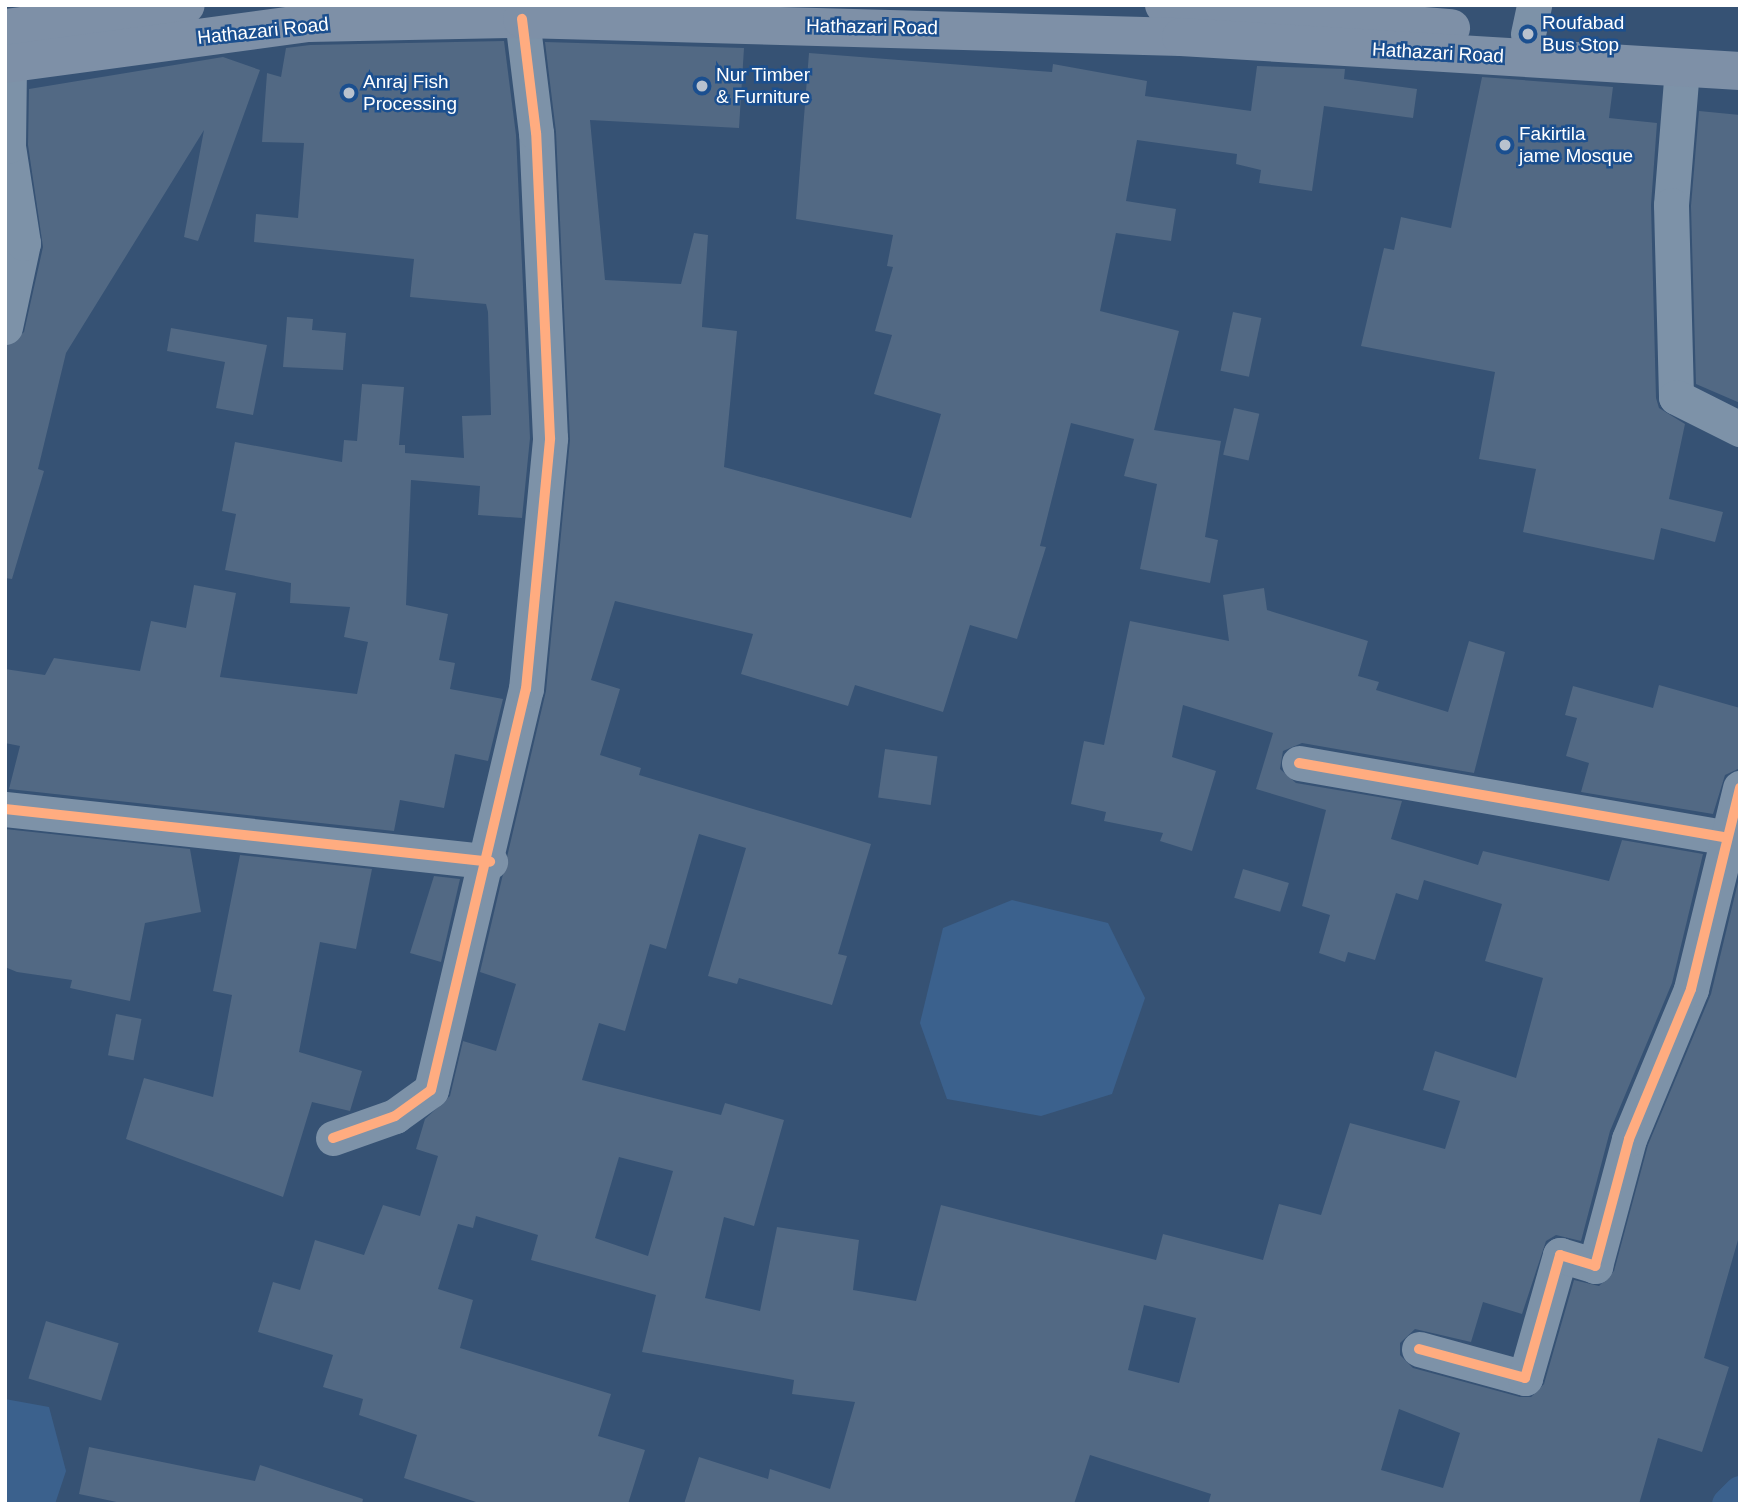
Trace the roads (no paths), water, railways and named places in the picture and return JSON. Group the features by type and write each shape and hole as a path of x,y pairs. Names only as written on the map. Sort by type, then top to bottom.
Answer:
{"highway":[{"name":"Hathazari Road","path":"7,52 186,5"},
{"name":"Hathazari Road","path":"1164,5 1531,20 1740,45"},
{"name":"Hathazari Road","path":"7,52 307,23 522,19 1181,37 1740,71"}],"street":[{"path":"333,1139 395,1116 431,1090 490,862 526,689 550,438 536,133 522,19"},
{"path":"5,327 23,243 8,146 7,52"},
{"path":"1682,68 1671,205 1676,397 1740,429"},
{"path":"1300,763 1725,837"},
{"path":"1419,1349 1525,1378 1560,1255 1595,1266 1629,1139 1691,989 1725,837 1740,788"},
{"path":"5,809 490,862"}],"water":[{"path":"1012,900 1108,923 1145,998 1112,1094 1041,1116 947,1099 920,1023 943,928"},
{"path":"5,1399 49,1407 66,1471 55,1504 5,1504"}],"waterway":[{"path":"1728,1504 1740,1492"}],"place":[{"name":"Roufabad Bus Stop","path":"1528,34"},
{"name":"Nur Timber & Furniture","path":"702,86"},
{"name":"Anraj Fish Processing","path":"349,93"},
{"name":"Fakirtila jame Mosque","path":"1505,145"}]}
